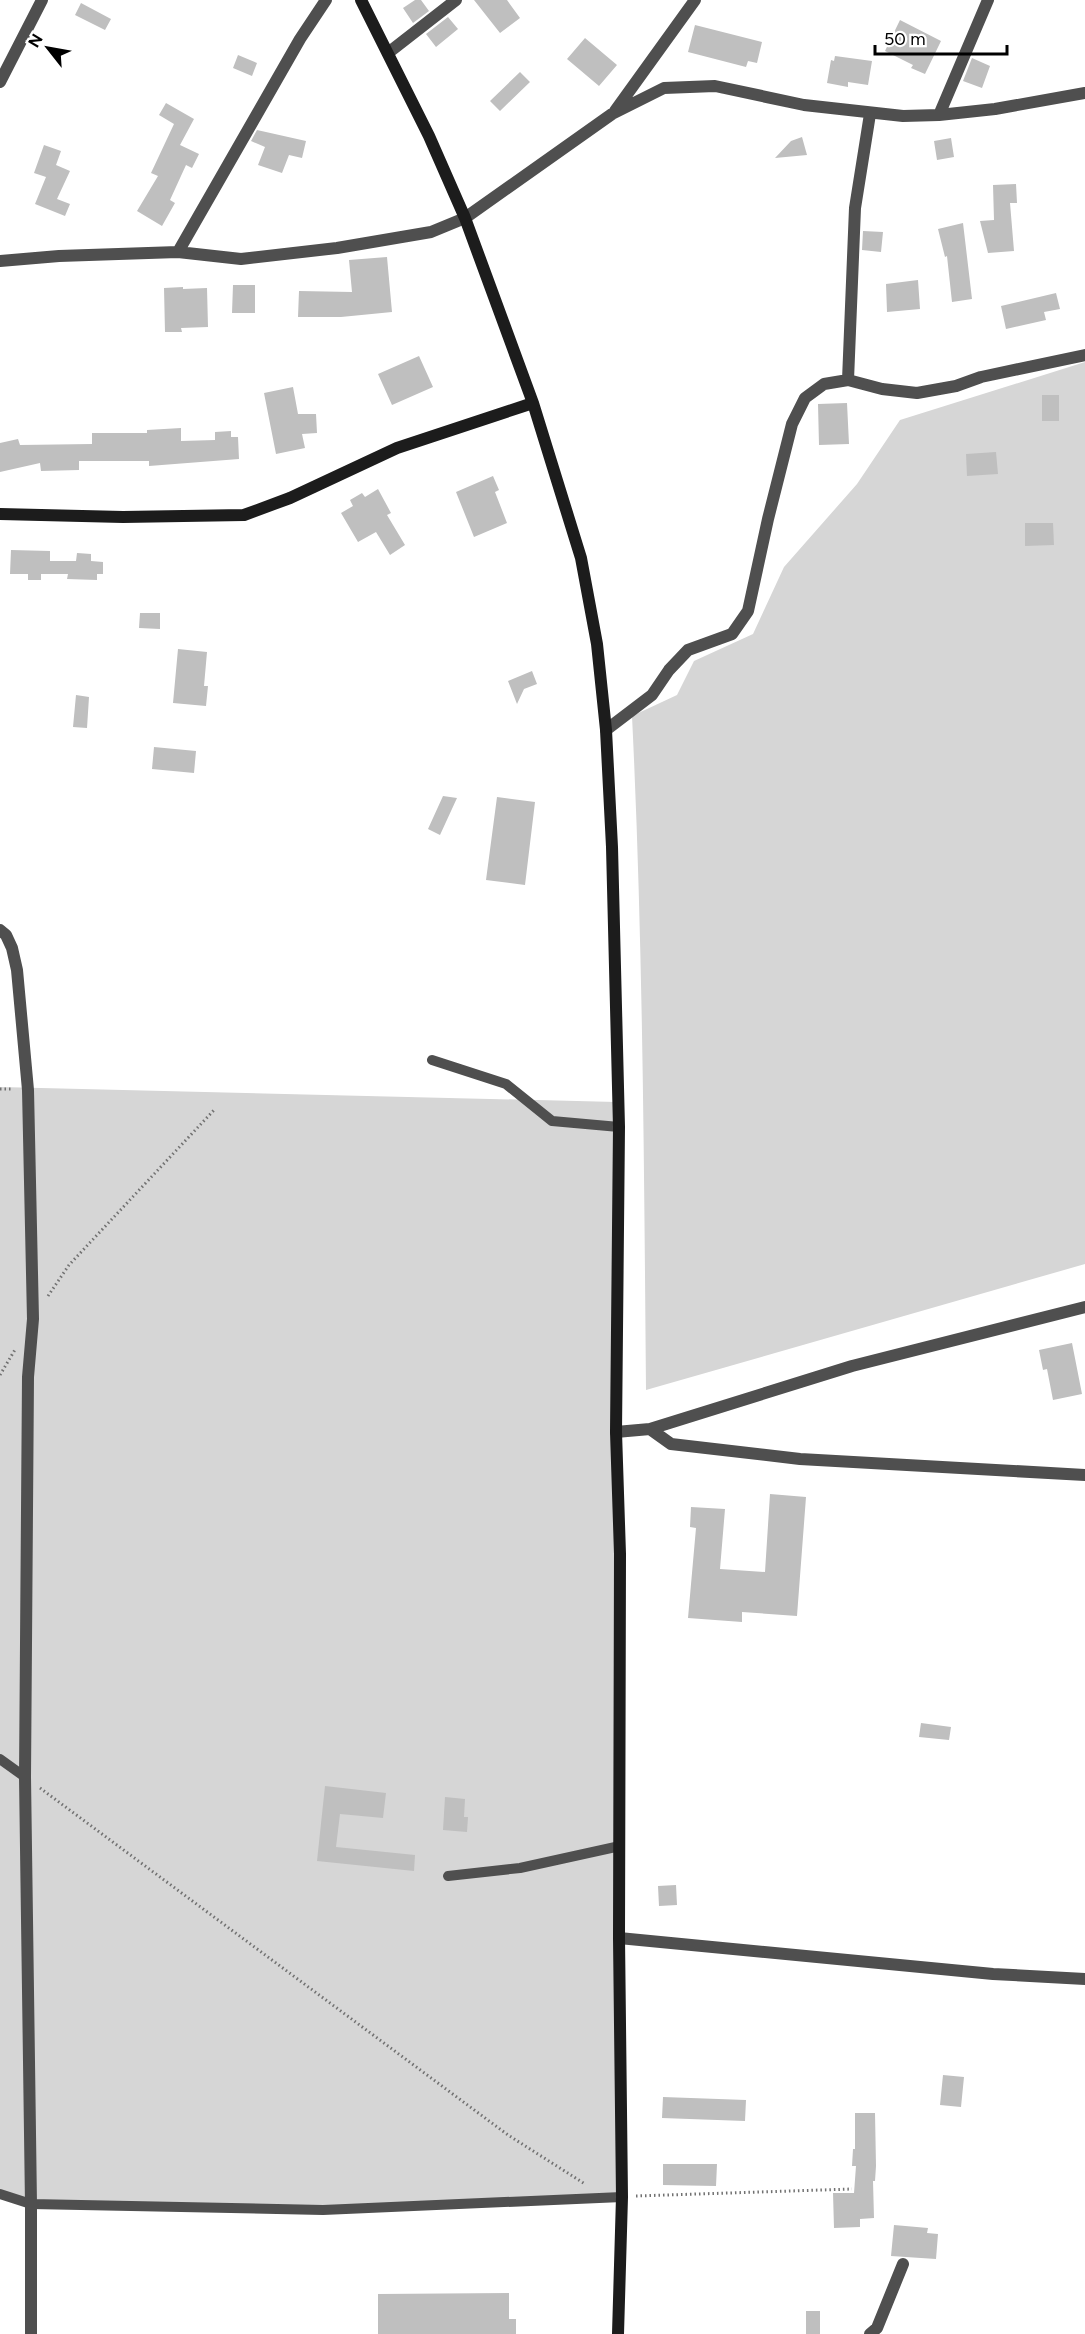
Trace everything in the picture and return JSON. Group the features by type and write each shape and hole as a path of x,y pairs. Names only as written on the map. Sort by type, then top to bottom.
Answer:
{"main road":[{"path":"361,0 429,136 465,218 533,403 581,558 597,644 606,730 615,916 619,1127 616,1432 620,1554 619,1938 622,2197 618,2334"},
{"path":"0,514 123,517 244,515 290,498 397,448 533,403"}],"street":[{"path":"0,82 42,0"},
{"path":"178,252 300,39 326,0"},
{"path":"388,53 456,0"},
{"path":"612,114 695,0"},
{"path":"939,115 987,0"},
{"path":"0,261 59,256 178,252 241,259 337,248 431,232 465,218 612,114 664,88 715,86 804,105 903,116 995,109 1085,93"},
{"path":"848,380 855,208 870,114"},
{"path":"606,730 652,695 669,670 688,650 732,634 741,623 748,611 792,424 805,398 824,384 848,380 882,389 917,393 1085,355"},
{"path":"0,930 12,948 17,970 28,1090 33,1319 28,1377 25,1777 32,2204 31,2334"},
{"path":"616,1432 650,1429 852,1365 1085,1307"},
{"path":"650,1429 671,1444 800,1459 1085,1475"},
{"path":"619,1938 993,1974 1085,1979"},
{"path":"870,2334 877,2328 903,2264"}],"lane":[{"path":"432,1060 506,1084 552,1121 619,1127"},
{"path":"0,1759 25,1777"},
{"path":"448,1876 520,1868 620,1846"},
{"path":"0,2194 32,2204 323,2210 622,2197"}],"path":[{"path":"33,1319 69,1265 215,1109"},
{"path":"0,1375 16,1347"},
{"path":"25,1777 508,2135 604,2197"},
{"path":"622,2197 852,2189"}],"shaded area":[{"path":"1085,362 1085,1264 646,1390 641,969 632,716 677,695 694,661 753,634 784,567 857,484 900,420"},
{"path":"0,1087 616,1102 617,2198 323,2210 0,2199"}],"building":[{"path":"415,0 421,0 429,11 413,23 403,8"},
{"path":"474,0 507,0 520,18 500,33"},
{"path":"81,3 111,19 105,30 75,15"},
{"path":"448,17 458,29 436,47 426,34"},
{"path":"900,20 941,41 925,74 911,68 913,65 885,51"},
{"path":"695,25 762,42 757,63 748,61 746,67 688,52"},
{"path":"585,38 617,65 599,86 567,59"},
{"path":"238,55 257,63 252,76 233,68"},
{"path":"835,56 872,61 868,85 848,82 848,87 827,83 831,60 834,61"},
{"path":"972,58 990,66 982,88 963,81"},
{"path":"520,72 530,82 500,111 490,101"},
{"path":"166,103 194,119 180,145 199,154 192,168 186,165 170,200 175,203 162,226 137,211 158,176 151,173 174,124 159,115"},
{"path":"257,130 306,141 302,158 289,155 282,173 258,165 265,147 251,141"},
{"path":"802,137 807,155 775,158 791,141"},
{"path":"951,138 954,157 937,160 934,141"},
{"path":"44,145 61,151 56,165 70,171 57,199 70,204 65,216 35,204 46,177 34,173"},
{"path":"1016,184 1017,203 1010,203 1014,251 988,253 980,221 994,220 993,185"},
{"path":"963,223 972,299 952,302 947,256 945,257 938,229"},
{"path":"863,231 883,232 881,252 862,250"},
{"path":"387,257 392,312 341,317 298,317 299,291 352,292 349,260"},
{"path":"918,280 920,309 887,312 886,284"},
{"path":"233,285 255,285 255,313 232,313"},
{"path":"183,287 183,289 207,288 208,327 181,328 182,332 165,332 164,288"},
{"path":"1056,293 1060,309 1044,312 1046,320 1006,329 1001,306"},
{"path":"419,356 433,387 392,405 378,374"},
{"path":"293,387 298,414 316,414 317,433 302,434 305,448 276,454 264,393"},
{"path":"1042,395 1059,395 1059,421 1042,421"},
{"path":"847,403 849,444 819,445 818,404"},
{"path":"181,428 181,441 215,440 215,432 231,431 231,437 238,437 239,459 149,466 149,461 79,461 79,470 41,471 40,463 0,472 0,443 18,439 20,445 92,444 92,433 147,433 147,430"},
{"path":"996,452 998,474 967,476 966,454"},
{"path":"493,476 499,490 495,492 507,523 474,537 456,492"},
{"path":"378,489 391,513 387,515 405,545 390,555 376,532 358,542 341,513 353,506 350,500 362,493 365,497"},
{"path":"1025,523 1053,523 1054,545 1025,546"},
{"path":"11,550 50,551 50,561 76,561 77,553 91,554 91,561 103,562 103,574 97,574 97,580 67,579 68,574 41,574 41,580 28,580 28,574 10,574"},
{"path":"140,613 160,613 160,629 139,628"},
{"path":"178,649 207,652 204,686 208,686 206,706 173,703"},
{"path":"532,671 537,684 524,689 517,704 508,681"},
{"path":"76,695 89,697 87,728 73,727"},
{"path":"154,747 196,751 194,773 152,769"},
{"path":"443,796 457,798 440,835 428,829"},
{"path":"497,797 535,802 525,885 486,880"},
{"path":"1072,1343 1082,1394 1053,1400 1047,1369 1043,1370 1039,1350"},
{"path":"770,1494 806,1497 797,1616 742,1612 742,1622 688,1618 696,1528 690,1527 691,1507 725,1509 720,1569 765,1572"},
{"path":"921,1723 951,1727 949,1740 919,1737"},
{"path":"325,1786 386,1793 383,1818 340,1814 336,1847 415,1855 414,1871 317,1861"},
{"path":"445,1797 465,1799 464,1817 468,1817 467,1832 443,1830"},
{"path":"676,1885 677,1905 659,1906 658,1886"},
{"path":"943,2075 964,2077 961,2107 940,2105"},
{"path":"663,2097 746,2100 745,2121 662,2118"},
{"path":"855,2113 875,2113 874,2218 860,2219 860,2227 834,2228 833,2193 854,2193 856,2166 852,2166 853,2149 855,2149"},
{"path":"663,2164 717,2164 716,2186 663,2185"},
{"path":"894,2225 928,2228 927,2233 938,2234 936,2259 891,2256"},
{"path":"509,2293 509,2319 516,2319 516,2334 378,2334 378,2294"},
{"path":"806,2311 820,2311 820,2334 806,2334"}]}
